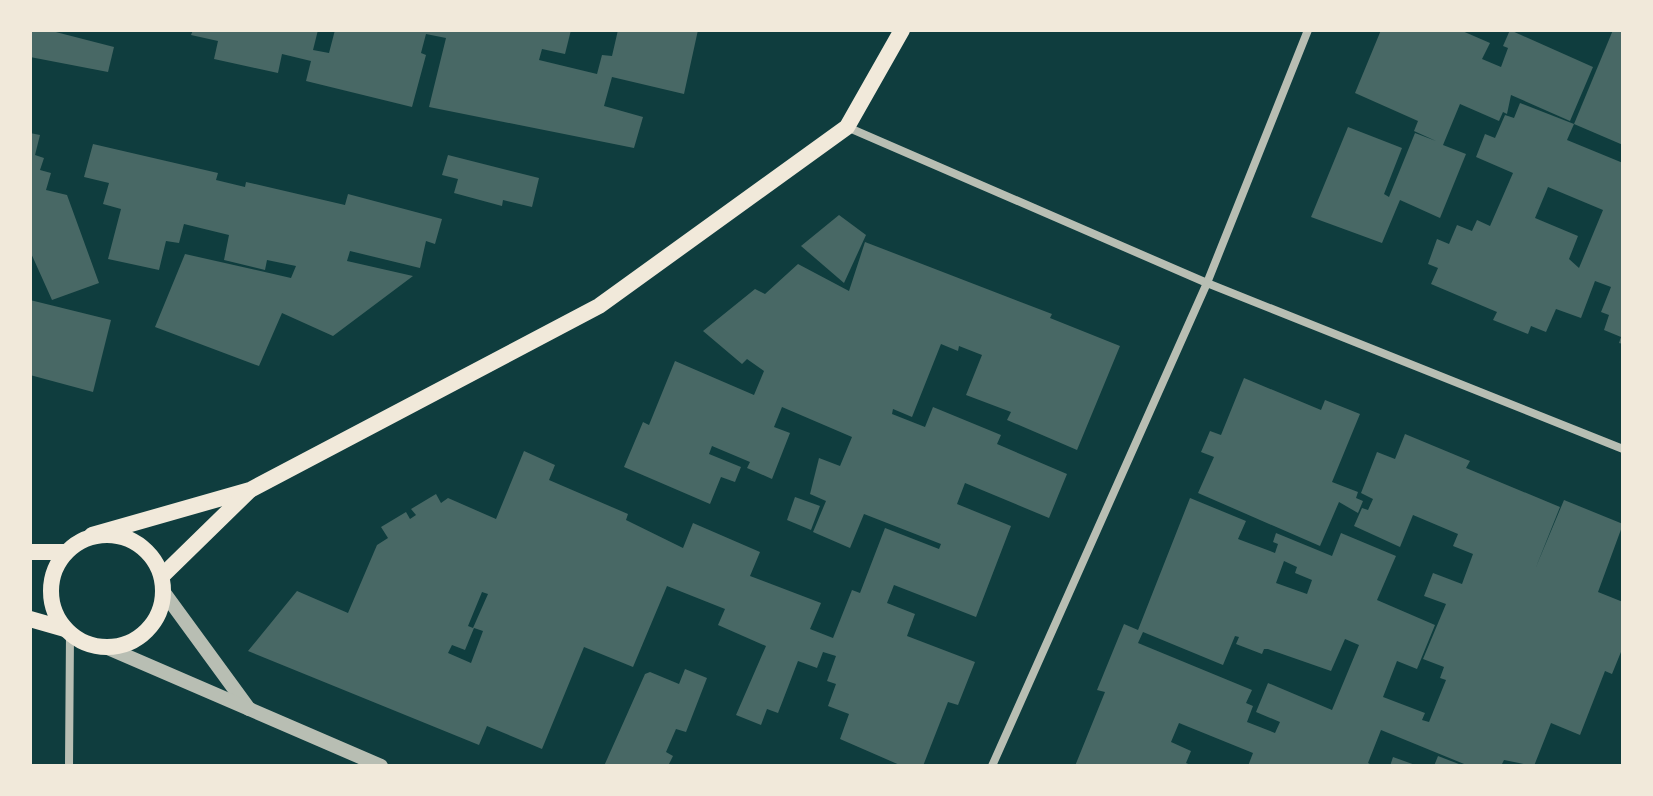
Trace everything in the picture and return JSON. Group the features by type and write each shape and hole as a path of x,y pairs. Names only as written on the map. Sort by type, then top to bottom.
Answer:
{"main road":[{"path":"67,631 51,604 52,576 66,552 92,535 250,490 599,306 847,127 902,30"},
{"path":"163,575 250,490"},
{"path":"30,619 108,648 135,641 155,621 165,594 163,575 148,551 121,536 92,535"},
{"path":"30,552 66,552"}],"street":[{"path":"992,766 1207,283 1308,30"},
{"path":"847,127 1207,283 1623,449"},
{"path":"165,594 249,709"},
{"path":"67,631 69,766"},
{"path":"108,648 381,766"}],"building":[{"path":"30,30 48,30 114,47 108,72 30,57"},
{"path":"193,30 318,30 313,50 329,53 335,30 571,30 565,54 542,49 539,60 597,74 602,55 612,56 618,30 698,30 684,94 612,77 604,106 643,117 634,148 429,107 446,38 426,34 421,53 426,55 412,107 306,81 311,61 282,54 278,73 214,59 218,41 191,35"},
{"path":"1381,30 1460,30 1490,43 1482,59 1501,67 1508,48 1503,46 1510,30 1593,67 1570,121 1511,95 1507,114 1503,112 1499,121 1460,104 1443,145 1466,154 1440,218 1400,200 1382,243 1311,217 1348,127 1402,148 1384,194 1389,197 1415,133 1436,141 1414,131 1418,121 1355,93"},
{"path":"1613,30 1623,30 1623,145 1574,124"},
{"path":"1520,103 1574,124 1567,140 1623,163 1623,344 1619,343 1621,337 1604,330 1609,315 1601,312 1611,287 1595,281 1581,318 1556,309 1546,332 1531,326 1528,334 1493,320 1497,312 1431,284 1438,268 1428,264 1437,239 1449,244 1457,225 1472,231 1477,220 1490,226 1513,173 1476,157 1485,134 1495,138 1505,115 1514,118","holes":["1548,187 1603,210 1579,268 1569,259 1578,236 1535,218"]},
{"path":"30,133 40,135 35,155 44,158 40,170 51,173 46,190 67,195 99,283 52,300 30,251"},
{"path":"93,144 218,173 216,180 245,187 246,182 345,205 348,194 442,219 435,244 426,241 420,268 350,251 347,261 413,276 333,336 282,313 259,366 155,327 185,254 291,278 296,266 267,260 265,270 224,260 229,235 184,224 179,243 166,241 159,270 108,259 121,209 103,204 109,183 84,177"},
{"path":"448,155 539,178 532,207 503,200 502,206 454,193 458,179 442,175"},
{"path":"839,215 866,235 844,283 801,246"},
{"path":"865,242 1052,314 1050,318 1120,346 1077,450 1007,420 1011,412 966,395 982,355 959,346 958,351 941,344 912,417 893,409 892,414 925,427 933,407 1001,435 997,444 1067,474 1049,518 965,483 957,504 1011,526 976,617 894,585 887,603 915,614 907,636 975,662 958,705 948,702 923,766 902,766 840,739 849,714 828,706 836,684 827,681 836,656 823,652 817,668 798,661 778,713 767,709 761,725 736,715 766,646 718,625 725,609 667,586 633,667 584,647 542,749 487,726 479,745 248,651 297,591 348,613 377,545 388,538 381,527 406,512 410,519 416,515 411,509 436,494 441,503 448,498 496,519 524,451 555,465 549,480 628,514 626,520 683,548 693,523 760,552 750,576 821,603 810,629 833,638 852,590 860,593 885,528 939,549 941,544 864,514 850,548 813,532 826,501 810,494 819,458 840,466 852,437 782,407 774,427 790,433 772,479 747,468 750,462 712,446 709,454 741,467 735,482 721,477 710,504 624,467 643,422 649,425 675,361 754,395 764,371 747,359 742,364 703,331 755,289 765,294 798,264 849,291","holes":["482,592 488,594 473,628 468,626","474,628 483,631 471,663 448,653 452,645 465,650"]},
{"path":"30,300 111,320 93,392 30,375"},
{"path":"1244,378 1321,410 1325,400 1360,414 1332,482 1358,492 1356,498 1363,501 1358,513 1339,502 1320,546 1198,493 1214,457 1201,452 1210,431 1221,435"},
{"path":"1405,434 1470,461 1466,468 1560,507 1536,567 1564,500 1623,524 1598,592 1623,602 1623,647 1612,674 1605,671 1580,735 1551,723 1534,766 1504,760 1501,766 1469,766 1381,730 1368,763 1374,766 1248,766 1253,753 1179,723 1171,742 1191,751 1186,763 1193,766 1075,766 1105,692 1097,690 1124,624 1138,630 1190,498 1246,521 1238,539 1275,553 1278,544 1273,542 1276,533 1332,556 1341,533 1396,556 1377,600 1435,625 1417,669 1397,661 1383,697 1425,713 1422,720 1429,722 1446,680 1440,678 1444,667 1423,659 1446,604 1424,596 1433,573 1462,584 1473,554 1453,546 1458,534 1413,515 1400,547 1354,526 1362,508 1368,510 1373,499 1361,493 1377,452 1395,459","holes":["1284,561 1297,567 1295,573 1312,580 1307,594 1276,583","1143,632 1223,665 1235,636 1239,637 1236,644 1262,654 1264,649 1268,649 1331,671 1345,639 1359,645 1332,710 1268,683 1256,712 1280,722 1275,733 1247,722 1253,706 1246,703 1252,690 1138,643"]},
{"path":"795,497 820,506 811,530 787,520"},
{"path":"685,669 707,678 686,732 676,729 666,752 673,756 668,766 604,766 645,674 650,672 679,684"},
{"path":"1438,756 1464,766 1434,766"},
{"path":"1393,757 1418,766 1390,766"}]}
